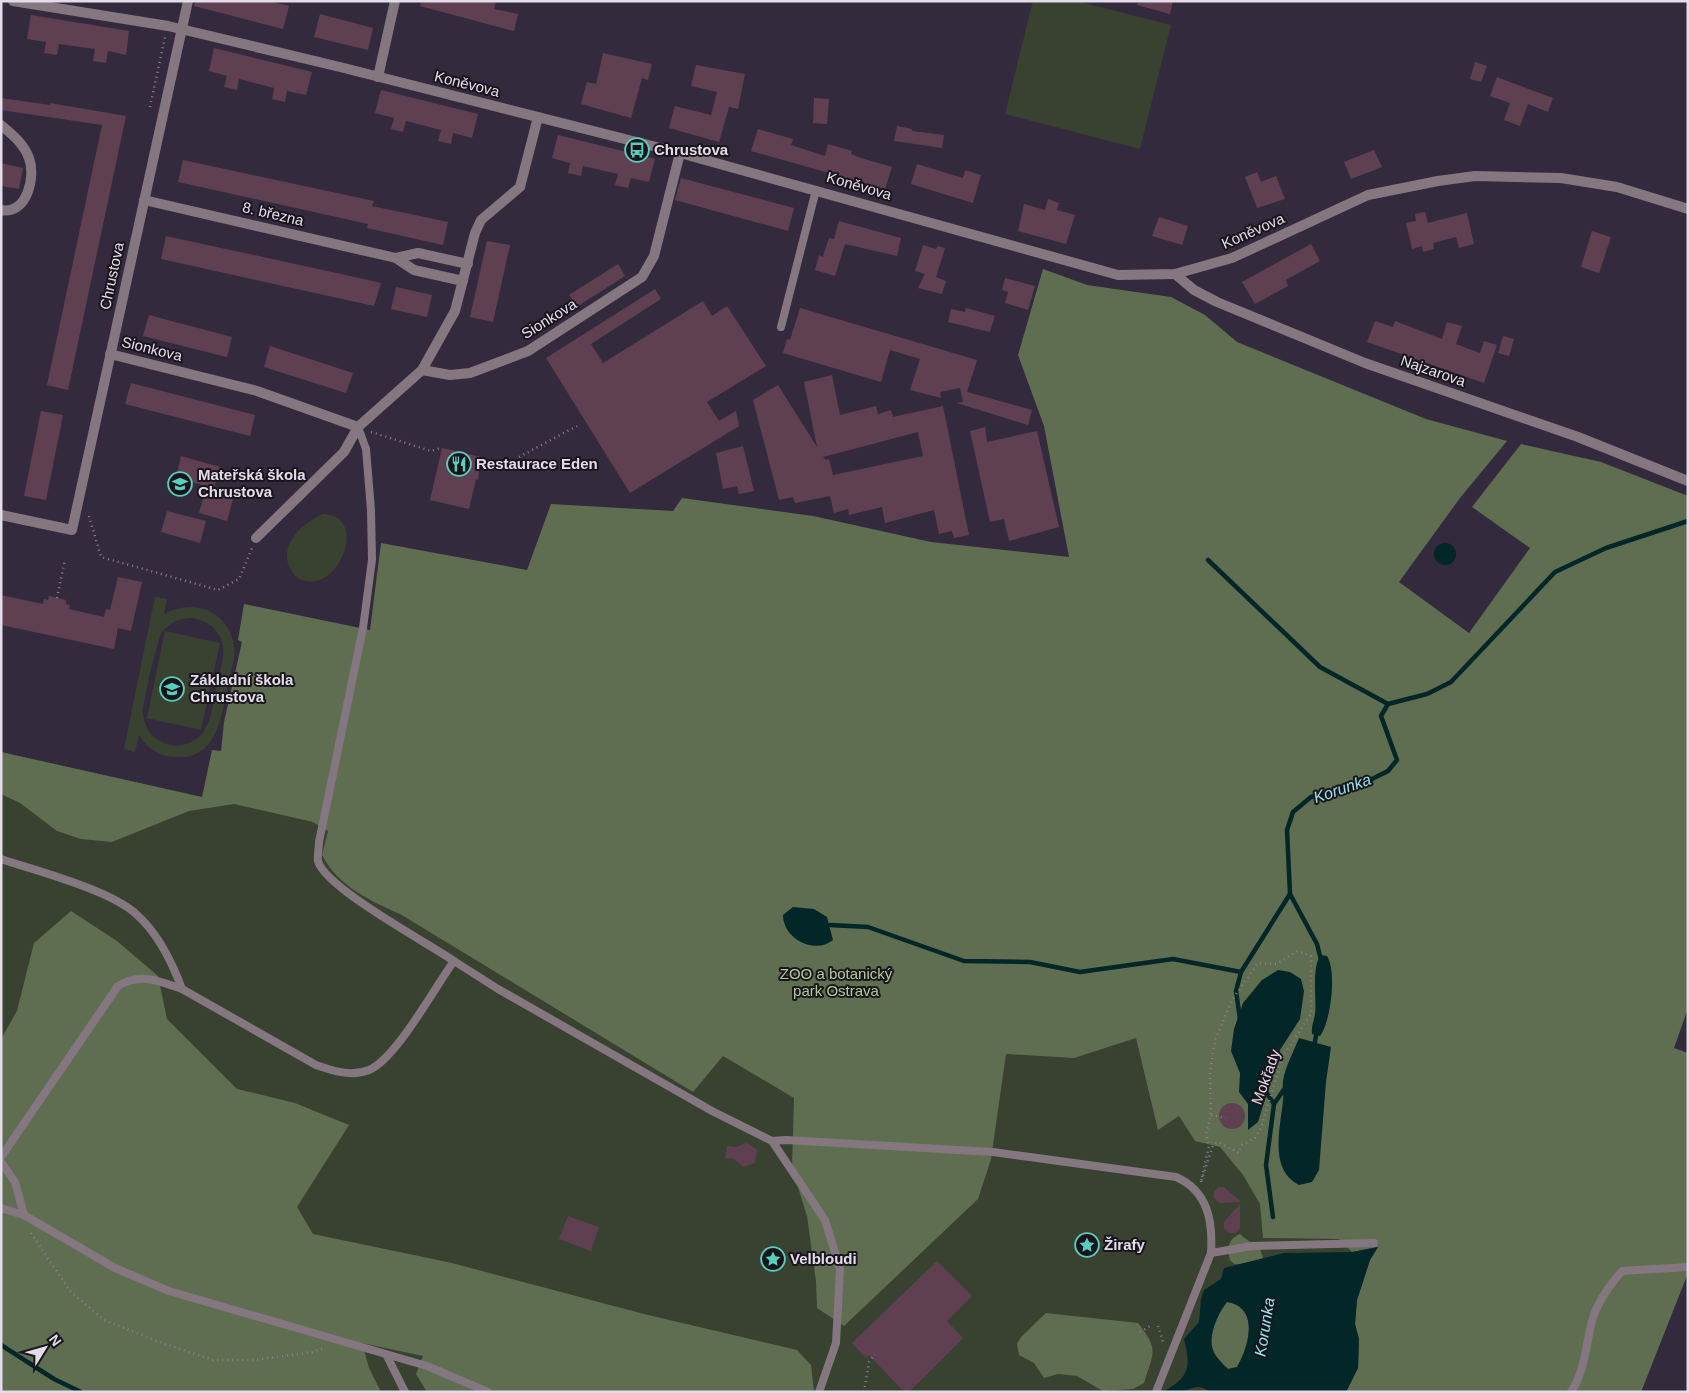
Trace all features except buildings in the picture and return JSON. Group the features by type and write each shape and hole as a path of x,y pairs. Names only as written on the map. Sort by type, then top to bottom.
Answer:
{"street":[{"name":"Koněvova","path":"14,1 182,28 680,153 1118,275 1175,274 1232,258 1368,195 1438,181 1484,176 1561,178 1617,187 1688,209"},
{"name":"Chrustova","path":"1,515 72,530 188,1"},
{"path":"378,77 395,1"},
{"path":"256,538 344,452 358,427 422,370 455,311 475,234 481,220 520,187 538,117"},
{"path":"1,125 14,135 25,151 29,158 31,174 26,198 18,208 8,211 1,210"},
{"name":"Sionkova","path":"422,370 450,375 470,373 528,352 642,277 654,256 680,153"},
{"name":"8. března","path":"144,200 396,258 414,270 463,281"},
{"name":"8. března","path":"396,258 418,253 468,264"},
{"name":"Najzarova","path":"1175,274 1194,290 1217,302 1365,363 1578,437 1688,481"},
{"name":"Sionkova","path":"110,354 257,391 358,427"}],"lane":[{"path":"781,326 816,190"},
{"path":"358,427 366,449 371,510 372,560 364,628 319,842 318,862 336,884 352,896 498,989 712,1111 772,1142 825,1220 840,1269 836,1343 819,1392"},
{"path":"1,860 113,899 136,914 155,936 176,972 182,989"},
{"path":"1,1157 118,986 128,979 149,978 182,989 316,1065 336,1072 353,1073 369,1070 390,1054 454,961"},
{"path":"772,1142 786,1140 993,1152 1176,1176 1188,1182 1203,1201 1212,1227 1211,1253 1156,1392"},
{"path":"1,1162 15,1182 24,1215"},
{"path":"1,1208 24,1215 115,1268 169,1291 338,1342 427,1366 488,1392"},
{"path":"1211,1253 1252,1246 1374,1242"},
{"path":"1571,1392 1583,1366 1592,1319 1605,1290 1622,1271 1688,1267"},
{"path":"387,1356 405,1392"}],"path":[{"path":"518,457 577,426"},
{"path":"358,427 431,451 441,448"},
{"path":"78,503 86,505 101,557 218,590 239,579 256,538"},
{"path":"57,598 65,559"},
{"name":"Mokřady","path":"1298,952 1312,956 1311,1014 1283,1056 1261,1128 1255,1138 1242,1145 1239,1153 1218,1142 1211,1145 1206,1134 1210,1117 1210,1073 1215,1040 1232,1000 1258,963 1276,964 1298,952"},
{"path":"1210,1117 1226,1118"},
{"path":"1211,1145 1200,1183 1211,1145"},
{"path":"24,1215 30,1232 70,1291 104,1320 213,1360 247,1360 313,1352 338,1342"},
{"path":"1140,1332 1152,1325"},
{"path":"864,1392 869,1362 875,1354"}],"green space":[{"path":"1033,1 1077,1 1171,25 1140,149 1005,114"},
{"path":"1043,269 1087,285 1171,297 1205,315 1237,342 1426,419 1507,441 1460,498 1399,582 1469,633 1530,548 1472,507 1521,444 1601,462 1688,496 1688,1008 1674,1048 1688,1053 1688,1273 1641,1392 1346,1392 1358,1368 1359,1339 1355,1324 1357,1300 1370,1260 1378,1247 1352,1252 1339,1239 1263,1238 1260,1204 1243,1175 1220,1147 1195,1141 1179,1116 1158,1130 1136,1038 1074,1058 1006,1054 991,1159 978,1199 844,1326 817,1308 816,1281 807,1216 792,1168 794,1098 723,1056 693,1092 400,914 366,898 346,884 337,876 322,855 328,831 313,822 234,804 189,811 112,842 81,839 57,831 20,803 1,794 1,752 202,797 212,750 221,751 224,722 242,642 238,640 244,604 370,630 381,543 527,570 551,504 673,511 682,498 813,516 931,542 1069,557 1044,426 1018,355"},
{"path":"323,514 337,517 344,526 347,538 344,551 338,564 329,574 318,580 305,581 295,576 289,566 287,558 288,549 301,528"},
{"path":"155,597 167,599 164,614 186,607 207,610 217,616 230,633 234,645 234,654 220,721 209,744 200,752 188,757 173,757 162,755 153,750 139,735 135,752 124,749","holes":["197,619 206,622 213,628 223,644 222,661 212,711 206,728 195,740 183,745 169,745 156,739 148,730 143,707 162,632 172,623 179,620"]},
{"path":"165,631 220,643 201,730 147,718"},
{"name":"ZOO a botanický park Ostrava","path":"1,752 234,804 1688,1008 1674,1048 1688,1273 1641,1392 1,1392"},
{"path":"71,911 117,941 158,976 167,1019 237,1089 295,1103 349,1125 297,1207 313,1234 452,1263 644,1314 797,1350 811,1365 814,1392 427,1392 416,1374 423,1356 362,1343 369,1368 381,1392 1,1392 1,1039 17,1011 34,943"},
{"path":"1240,1234 1259,1248 1265,1266 1234,1264 1230,1260 1229,1244 1233,1238"},
{"path":"1227,1302 1237,1306 1244,1312 1248,1320 1249,1329 1245,1349 1237,1367 1228,1369 1214,1353 1211,1340 1215,1322"},
{"path":"1046,1313 1138,1323 1149,1339 1153,1351 1144,1383 1133,1389 1103,1391 1077,1376 1058,1374 1044,1378 1034,1363 1019,1355 1017,1344 1021,1337"}],"water":[{"path":"1445,543 1453,546 1456,554 1453,562 1445,565 1437,562 1434,554 1437,546"},
{"path":"793,907 814,909 827,917 833,940 818,946 801,942 794,937 784,924 783,915"},
{"path":"1321,955 1327,956 1330,963 1332,984 1330,1008 1320,1036 1312,1034 1312,1026 1315,1014 1316,967"},
{"path":"1278,970 1290,972 1301,979 1304,991 1300,1019 1280,1050 1258,1122 1248,1130 1248,1104 1239,1092 1240,1073 1231,1051 1234,1029 1243,1003 1262,980"},
{"path":"1299,1038 1331,1047 1326,1082 1319,1170 1312,1182 1299,1185 1283,1169 1280,1159 1279,1136 1284,1076"},
{"path":"1378,1247 1370,1260 1357,1300 1355,1324 1359,1339 1358,1368 1346,1392 1210,1392 1197,1387 1179,1392 1163,1392 1179,1381 1186,1370 1188,1364 1184,1339 1199,1322 1201,1299 1204,1290 1221,1279 1224,1268 1284,1253 1352,1252","holes":["1227,1302 1237,1305 1244,1311 1248,1319 1248,1339 1237,1367 1228,1369 1214,1353 1211,1341 1213,1329"]}],"waterway":[{"name":"Korunka","path":"1240,1019 1236,991 1241,972 1290,894 1287,830 1293,812 1311,797 1360,785 1388,771 1397,760 1381,716 1388,704 1427,694 1451,682 1555,572 1606,548 1688,521"},
{"path":"1208,560 1320,667 1388,704"},
{"path":"1290,894 1317,944 1321,960"},
{"path":"830,925 868,927 964,961 1030,962 1080,972 1173,959 1241,972"},
{"path":"1314,1047 1317,1030"},
{"path":"1274,1104 1287,1085"},
{"name":"Korunka","path":"1266,1092 1274,1104 1266,1165 1273,1217"},
{"name":"Korunka","path":"1,1345 54,1379 81,1392"}],"place":[{"name":"Chrustova","path":"637,150"},
{"name":"Restaurace Eden","path":"459,464"},
{"name":"Mateřská škola Chrustova","path":"180,484"},
{"name":"Základní škola Chrustova","path":"172,689"},
{"name":"Žirafy","path":"1087,1245"},
{"name":"Velbloudi","path":"773,1259"}]}
